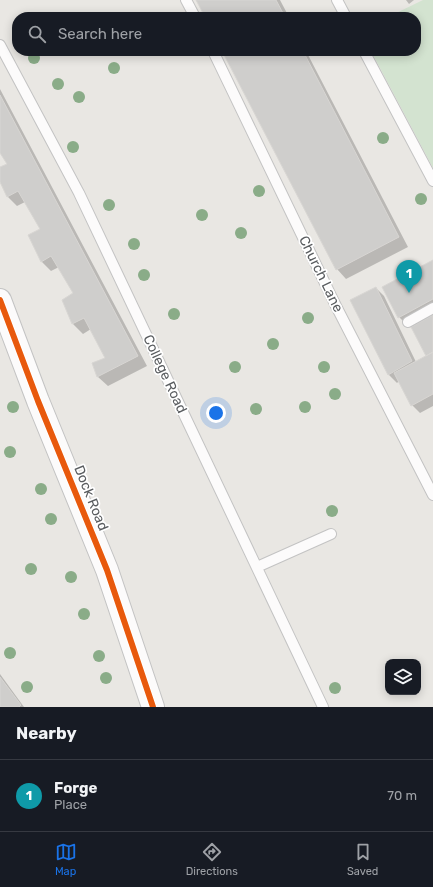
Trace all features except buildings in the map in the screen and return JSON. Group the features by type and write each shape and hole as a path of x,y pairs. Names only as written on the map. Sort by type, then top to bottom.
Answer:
{"street":[{"name":"Dock Road","path":"0,300 38,401 107,570 153,707"}],"lane":[{"path":"186,0 192,12"},
{"path":"337,0 343,12"},
{"name":"College Road","path":"0,45 79,193 323,707"},
{"name":"Church Lane","path":"215,56 335,304 433,495"},
{"path":"367,56 433,181"},
{"path":"408,322 433,308"},
{"path":"257,568 331,534"}],"green space":[{"path":"423,0 433,0 433,168 374,56 421,56 421,12 398,12"}],"cycle path":[{"path":"0,300 38,401 107,570 153,707"}],"place":[{"name":"Forge","path":"409,293"}]}
